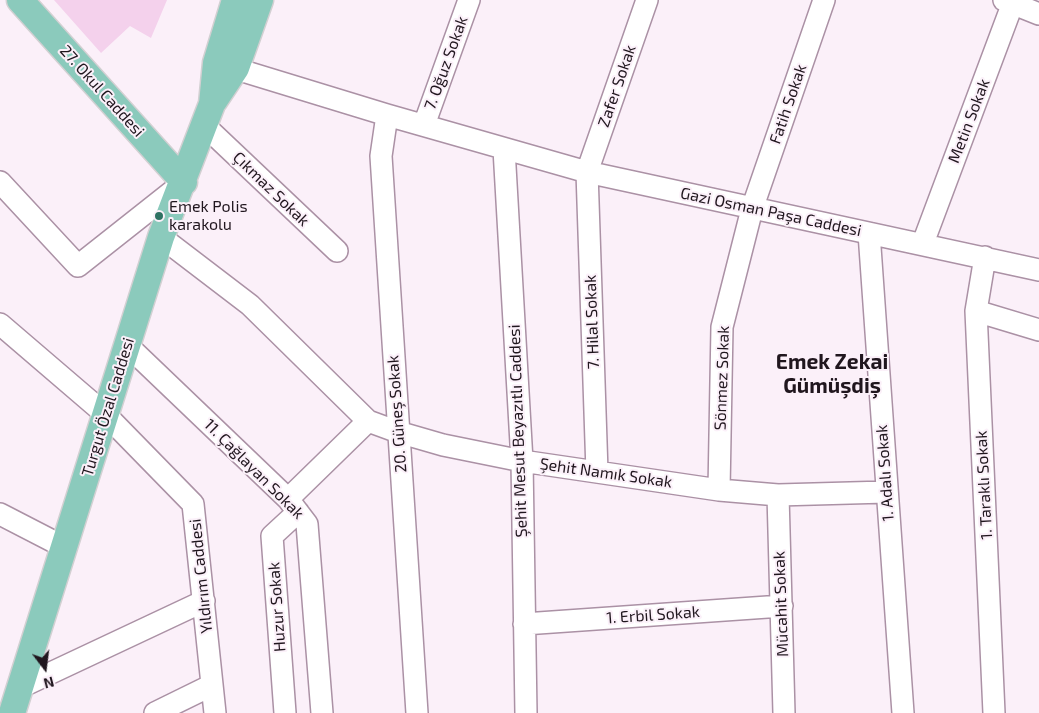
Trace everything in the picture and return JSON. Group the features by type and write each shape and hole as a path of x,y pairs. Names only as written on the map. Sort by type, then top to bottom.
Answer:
{"main road":[{"name":"27. Okul Caddesi","path":"20,0 184,182"},
{"name":"Turgut Özal Caddesi","path":"226,66 235,0"},
{"name":"Turgut Özal Caddesi","path":"12,713 161,237 184,182 226,66 260,0"}],"street":[{"name":"7. Oğuz Sokak","path":"424,125 469,0"},
{"name":"Zafer Sokak","path":"587,172 647,0"},
{"name":"Fatih Sokak","path":"752,209 824,0"},
{"path":"1010,1 1039,14"},
{"name":"Metin Sokak","path":"923,243 1010,1"},
{"name":"Gazi Osman Paşa Caddesi","path":"226,66 387,115 587,172 752,209 923,243 1039,270"},
{"name":"Çıkmaz Sokak","path":"209,115 337,252"},
{"name":"20. Güneş Sokak","path":"387,115 381,156 417,713"},
{"name":"Şehit Mesut Beyazıtlı Caddesi","path":"504,149 522,461 526,713"},
{"name":"7. Hilal Sokak","path":"587,172 598,472"},
{"path":"0,182 78,266 184,182"},
{"name":"Sönmez Sokak","path":"719,490 722,327 752,209"},
{"name":"1. Adalı Sokak","path":"869,233 902,713"},
{"name":"Şehit Namık Sokak","path":"161,237 250,305 368,421 398,432 443,445 522,461 719,490 778,495 886,492"},
{"name":"1. Taraklı Sokak","path":"985,257 976,312 994,713"},
{"path":"976,312 1039,330"},
{"name":"Yıldırım Caddesi","path":"0,324 105,414 193,504 215,713"},
{"name":"11. Çağlayan Sokak","path":"127,345 293,506 308,524 322,713"},
{"path":"293,506 368,421"},
{"name":"Mücahit Sokak","path":"778,495 784,713"},
{"name":"Huzur Sokak","path":"285,713 272,536 293,506"},
{"path":"0,514 64,547"},
{"path":"21,687 204,601"},
{"name":"1. Erbil Sokak","path":"524,624 782,606"},
{"path":"154,713 212,685"}],"shaded area":[{"path":"54,0 167,0 151,38 130,26 101,53"}],"place":[{"name":"Emek Polis karakolu","path":"159,216"}],"district":[{"name":"Emek Zekai Gümüşdiş","path":"832,374"}]}
